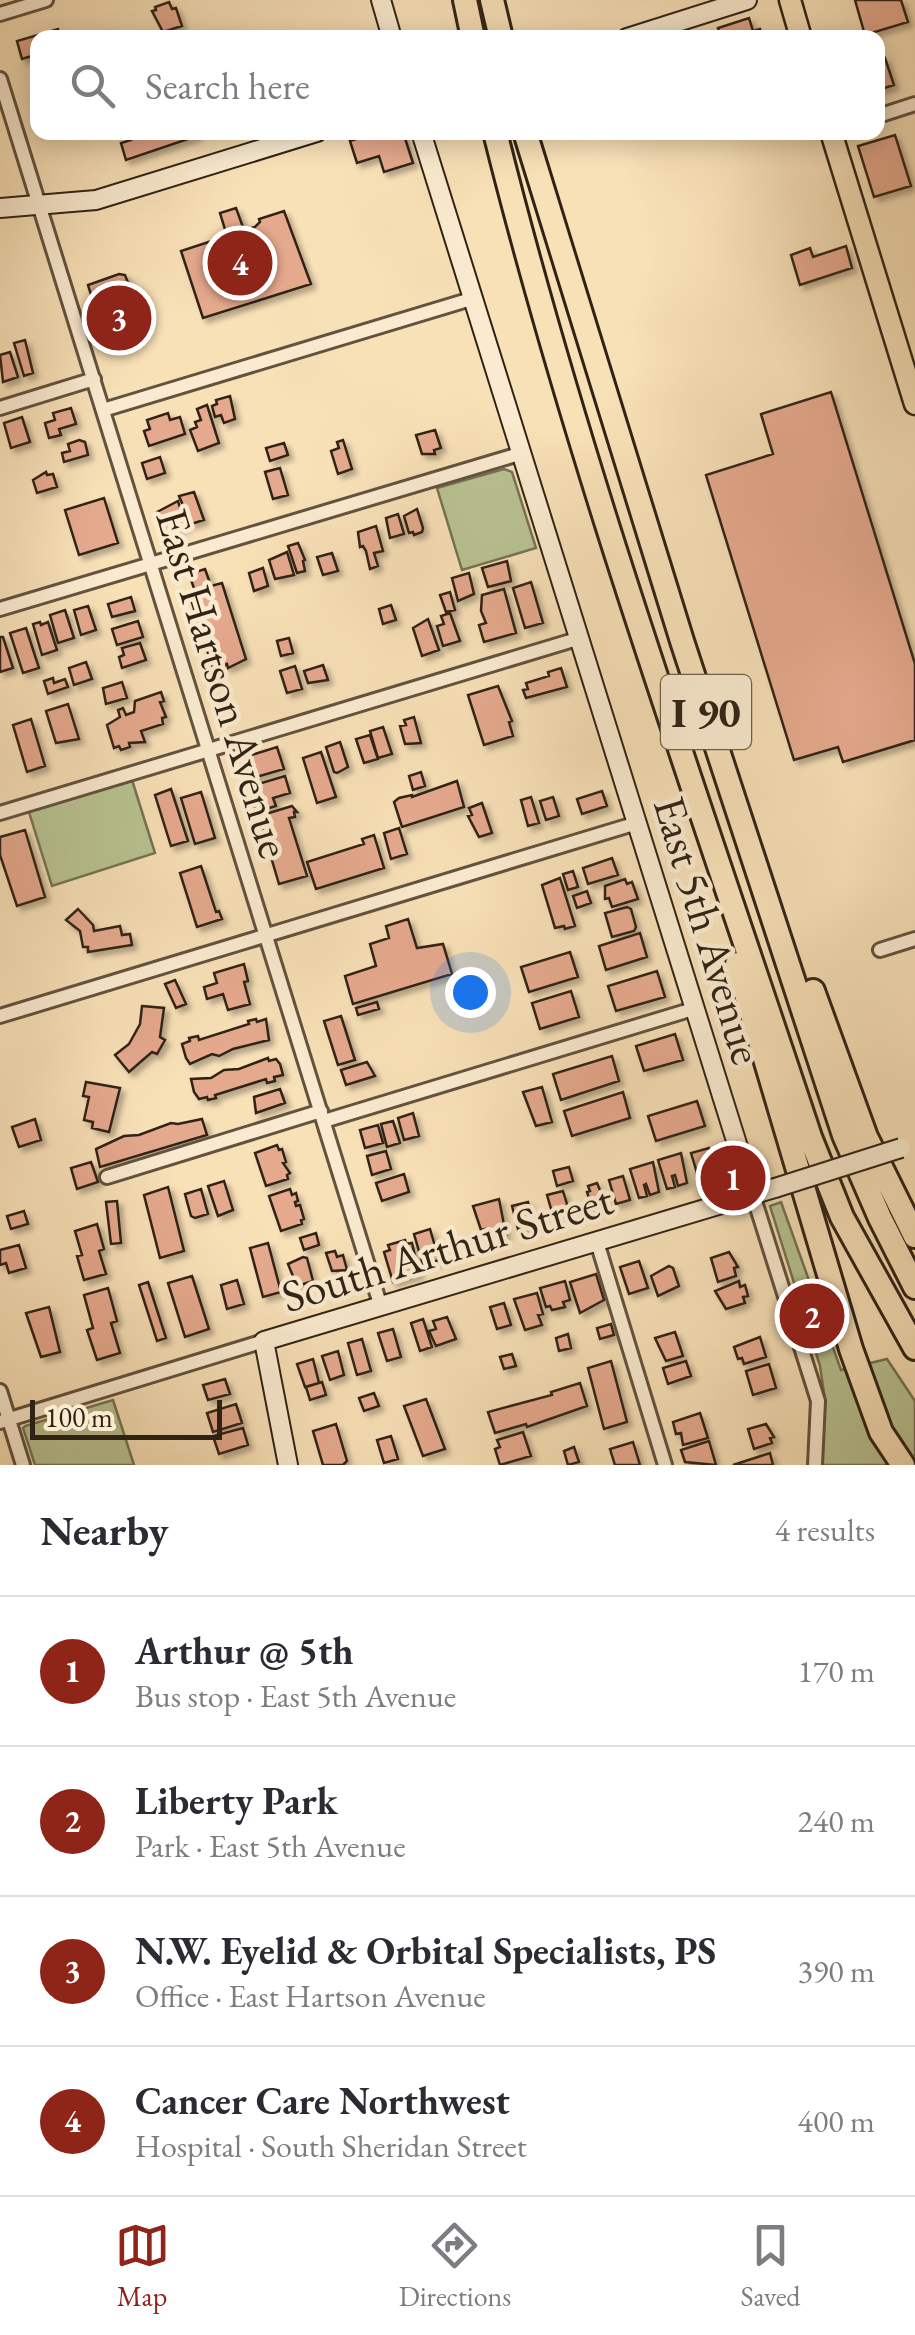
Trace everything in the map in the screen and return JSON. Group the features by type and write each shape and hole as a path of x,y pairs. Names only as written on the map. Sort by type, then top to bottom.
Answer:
{"highway":[{"path":"465,0 471,30"},
{"path":"492,0 499,30"},
{"name":"I 90","path":"497,140 543,321 810,1138 842,1216 915,1348"},
{"name":"I 90","path":"527,140 682,641 844,1135 914,1285"},
{"path":"682,641 861,1123 915,1236"},
{"path":"650,658 820,1251 881,1432 903,1465"}],"main road":[{"path":"790,0 799,30"},
{"path":"834,140 906,342 915,404"}],"street":[{"path":"0,14 46,0"},
{"path":"380,0 389,30"},
{"path":"652,30 747,0"},
{"name":"East Hartson Avenue","path":"0,79 380,1308"},
{"path":"885,114 915,104"},
{"path":"0,208 96,200 291,140"},
{"name":"East 5th Avenue","path":"423,140 818,1402 815,1465"},
{"path":"103,410 471,299"},
{"path":"0,408 94,379"},
{"path":"0,609 519,454"},
{"path":"0,813 577,638"},
{"path":"0,1016 636,823"},
{"path":"880,950 915,939"},
{"path":"107,1178 693,1009"},
{"name":"South Arthur Street","path":"4,1421 908,1146"},
{"path":"597,1242 665,1465"},
{"path":"264,1341 288,1465"},
{"path":"0,1391 4,1421 22,1465"}],"green space":[{"path":"504,469 512,472 536,548 462,570 437,488"},
{"path":"132,780 155,853 52,886 29,812"},
{"path":"781,1202 841,1370 887,1359 915,1401 915,1465 822,1465 825,1400 820,1366 770,1206"},
{"path":"113,1400 134,1465 35,1465 25,1426"}],"building":[{"path":"855,0 901,0 908,22 882,30 864,30"},
{"path":"169,2 172,9 176,8 182,26 162,30 152,11"},
{"path":"749,18 753,30 719,30"},
{"path":"30,37 30,56 22,59 17,41"},
{"path":"885,58 894,85 885,88"},
{"path":"895,135 911,186 874,197 858,146"},
{"path":"131,140 185,140 126,160 121,143"},
{"path":"406,140 413,163 384,172 379,156 357,163 350,141"},
{"path":"236,208 244,230 255,227 259,219 284,211 311,284 203,318 181,251 227,236 220,213"},
{"path":"846,246 852,268 800,285 791,255 810,248 813,257"},
{"path":"125,275 139,323 119,337 118,333 109,332 105,320 101,322 98,317 88,285"},
{"path":"25,340 33,373 24,376 14,343"},
{"path":"10,352 18,377 3,382 0,355"},
{"path":"831,392 915,664 915,740 843,762 838,747 794,760 706,475 773,454 761,414"},
{"path":"230,396 235,419 224,423 221,415 215,417 212,406 217,404 216,400"},
{"path":"207,405 219,443 198,451 190,430 201,420 197,409"},
{"path":"71,408 76,424 59,429 61,435 49,438 45,423 55,420 53,413"},
{"path":"168,413 170,420 180,417 185,434 149,446 144,431 150,429 147,420"},
{"path":"22,417 30,442 11,448 4,423"},
{"path":"435,430 441,448 434,450 435,454 422,454 416,435"},
{"path":"343,440 352,469 338,474 331,451 339,448 337,442"},
{"path":"85,442 88,455 64,462 62,453 70,451 68,444"},
{"path":"284,443 288,455 270,461 266,448"},
{"path":"160,457 165,473 147,479 142,463"},
{"path":"280,468 288,495 273,499 265,472"},
{"path":"46,472 53,474 57,487 37,493 33,480"},
{"path":"194,492 204,520 191,524 179,496"},
{"path":"104,498 118,543 79,555 65,510"},
{"path":"178,501 186,527 164,534 157,512"},
{"path":"417,509 423,528 414,535 409,533 404,516"},
{"path":"398,514 404,534 390,538 386,518"},
{"path":"376,526 383,551 374,553 378,566 370,569 358,532"},
{"path":"298,543 305,571 297,573 288,546"},
{"path":"287,552 294,575 275,579 269,560"},
{"path":"332,553 338,571 323,575 317,557"},
{"path":"507,561 511,581 488,587 482,568"},
{"path":"263,568 268,586 254,591 249,573"},
{"path":"205,569 211,586 222,583 246,659 228,668 227,664 213,669 189,593 195,591 189,574"},
{"path":"469,573 474,594 458,601 452,578"},
{"path":"531,582 543,623 525,628 513,588"},
{"path":"504,589 516,633 484,642 479,625 486,623 481,611 482,595"},
{"path":"450,592 455,610 446,612 440,595"},
{"path":"131,597 135,611 112,617 108,604"},
{"path":"391,605 396,620 383,624 379,609"},
{"path":"88,606 96,630 81,635 74,610"},
{"path":"65,610 74,638 58,643 50,615"},
{"path":"450,613 460,641 443,646 437,626 444,624 441,616"},
{"path":"428,619 439,650 422,656 413,628"},
{"path":"138,621 143,637 117,645 112,629"},
{"path":"48,622 57,650 42,655 33,624"},
{"path":"26,628 39,668 23,673 10,633"},
{"path":"0,637 13,668 0,672"},
{"path":"289,638 293,653 281,656 277,641"},
{"path":"140,643 146,660 122,668 122,648"},
{"path":"86,662 92,679 74,685 69,668"},
{"path":"323,665 328,680 308,683 304,671"},
{"path":"295,666 302,689 287,693 280,671"},
{"path":"561,668 567,687 526,698 526,683"},
{"path":"53,678 54,683 65,679 68,687 48,694 44,681"},
{"path":"122,682 127,698 106,704 103,688"},
{"path":"498,686 512,721 509,722 513,736 484,745 468,695"},
{"path":"161,692 166,717 162,718 163,724 141,731 145,742 129,743 130,747 121,750 119,746 114,748 107,725 120,717 118,710 123,708 126,715 134,712 135,701"},
{"path":"68,704 79,739 56,743 46,711"},
{"path":"414,717 421,743 405,744 400,726"},
{"path":"31,719 45,766 27,772 13,725"},
{"path":"383,727 392,754 378,758 370,731"},
{"path":"370,735 378,759 364,763 356,739"},
{"path":"340,742 348,767 337,773 326,747"},
{"path":"277,747 284,769 246,780 239,759"},
{"path":"321,752 336,797 317,803 303,758"},
{"path":"421,772 425,786 413,790 409,776"},
{"path":"285,776 290,793 273,798 276,806 256,812 248,787"},
{"path":"457,781 464,807 402,827 394,802"},
{"path":"171,789 188,841 171,846 155,795"},
{"path":"602,791 607,806 582,814 577,799"},
{"path":"201,792 215,838 195,844 181,798"},
{"path":"531,797 539,823 528,826 521,800"},
{"path":"553,797 559,816 546,820 540,801"},
{"path":"482,803 492,833 479,837 468,816 472,815 469,808"},
{"path":"292,806 297,812 289,818 307,876 279,884 259,816"},
{"path":"399,828 407,854 391,859 384,833"},
{"path":"25,830 45,897 17,906 0,855 0,837"},
{"path":"374,835 384,868 316,889 307,862 364,844 362,839"},
{"path":"612,858 618,875 588,884 583,868"},
{"path":"201,866 222,919 197,927 180,873"},
{"path":"573,871 578,887 568,890 563,874"},
{"path":"560,878 575,926 565,929 555,928 542,885"},
{"path":"625,879 627,884 632,882 638,899 612,907 609,898 605,899 605,886"},
{"path":"587,891 591,903 577,908 573,896"},
{"path":"78,909 94,931 120,926 122,935 130,934 132,945 88,952 80,931 66,920"},
{"path":"631,909 634,931 612,937 605,913"},
{"path":"408,919 417,948 443,944 452,974 353,1004 345,976 376,966 370,944 389,938 386,926"},
{"path":"640,933 647,957 606,970 599,946"},
{"path":"570,952 578,977 529,992 521,967"},
{"path":"244,964 250,1004 228,1010 223,994 207,999 204,987 217,983 214,973"},
{"path":"657,971 665,997 616,1011 608,986"},
{"path":"175,980 186,1004 176,1008 165,984"},
{"path":"571,991 579,1017 540,1029 532,1003"},
{"path":"377,1002 379,1009 358,1015 356,1008"},
{"path":"142,1006 164,1008 160,1037 165,1040 157,1054 152,1052 129,1072 115,1055 129,1044 140,1024"},
{"path":"341,1016 355,1060 338,1065 324,1021"},
{"path":"266,1019 269,1040 219,1056 212,1054 190,1064 186,1058 182,1044 189,1038 198,1036 199,1040"},
{"path":"675,1034 683,1060 644,1071 636,1046"},
{"path":"612,1056 619,1081 561,1100 553,1074"},
{"path":"268,1058 280,1064 283,1075 274,1077 275,1081 267,1083 266,1079 208,1100 199,1099 194,1092 191,1079 211,1078 224,1070"},
{"path":"367,1062 375,1076 346,1085 341,1070"},
{"path":"86,1082 120,1088 109,1132 92,1128 93,1122 84,1120 89,1097 83,1096"},
{"path":"542,1087 552,1122 536,1126 523,1092"},
{"path":"280,1089 285,1103 256,1113 254,1097"},
{"path":"623,1092 630,1118 572,1136 564,1111"},
{"path":"697,1101 705,1126 656,1141 648,1116"},
{"path":"413,1113 419,1136 404,1140 398,1118"},
{"path":"35,1119 41,1140 19,1147 12,1127"},
{"path":"202,1119 207,1135 100,1167 96,1149 124,1136"},
{"path":"393,1121 400,1143 387,1147 381,1124"},
{"path":"378,1125 383,1143 365,1148 360,1130"},
{"path":"277,1145 290,1173 288,1179 266,1186 255,1153"},
{"path":"709,1148 716,1171 698,1176 691,1153"},
{"path":"386,1151 391,1169 372,1175 367,1156"},
{"path":"681,1153 687,1183 678,1186 675,1175 675,1187 667,1189 658,1160"},
{"path":"91,1162 98,1182 77,1189 71,1168"},
{"path":"653,1162 659,1192 650,1195 646,1184 647,1196 639,1198 630,1169"},
{"path":"569,1167 573,1181 557,1186 553,1171"},
{"path":"404,1174 409,1192 382,1201 376,1183"},
{"path":"623,1176 630,1200 616,1204 609,1180"},
{"path":"224,1181 233,1210 218,1216 208,1186"},
{"path":"597,1183 607,1207 593,1211 587,1192 588,1186"},
{"path":"168,1187 184,1251 160,1258 144,1195"},
{"path":"201,1189 208,1214 195,1218 185,1194"},
{"path":"290,1189 292,1195 296,1193 296,1206 300,1205 304,1219 302,1224 281,1231 269,1196"},
{"path":"563,1191 570,1214 554,1219 547,1195"},
{"path":"499,1199 506,1235 488,1240 473,1206"},
{"path":"117,1201 121,1243 111,1244 106,1202"},
{"path":"528,1202 534,1225 518,1229 512,1206"},
{"path":"24,1211 28,1224 11,1229 7,1216"},
{"path":"97,1224 106,1274 84,1280 75,1231"},
{"path":"430,1229 439,1260 423,1265 414,1234"},
{"path":"316,1233 319,1245 304,1250 300,1238"},
{"path":"405,1240 406,1244 412,1243 419,1274 393,1282 384,1252 390,1250 388,1245"},
{"path":"268,1243 281,1292 263,1297 250,1248"},
{"path":"19,1245 26,1268 9,1273 6,1263 0,1265 0,1250"},
{"path":"335,1251 337,1257 343,1255 347,1270 332,1271 326,1253"},
{"path":"729,1252 738,1267 734,1268 736,1276 718,1282 711,1258"},
{"path":"307,1258 313,1281 297,1286 288,1264"},
{"path":"639,1261 648,1288 629,1294 620,1267"},
{"path":"669,1266 679,1286 658,1296 651,1276"},
{"path":"596,1274 604,1300 580,1313 570,1282"},
{"path":"192,1276 209,1329 185,1337 168,1283"},
{"path":"237,1280 244,1304 227,1309 221,1285"},
{"path":"565,1281 570,1300 563,1302 565,1307 546,1307 540,1288"},
{"path":"739,1281 740,1287 745,1285 748,1296 743,1297 745,1303 726,1309 715,1291"},
{"path":"148,1282 166,1338 157,1341 139,1285"},
{"path":"108,1288 117,1321 111,1323 120,1353 97,1360 87,1330 93,1328 84,1295"},
{"path":"537,1293 542,1325 525,1330 514,1299"},
{"path":"504,1303 511,1325 497,1329 490,1307"},
{"path":"49,1307 60,1352 41,1357 26,1313"},
{"path":"447,1317 456,1339 436,1346 429,1331 436,1329 433,1321"},
{"path":"423,1319 432,1347 420,1351 411,1323"},
{"path":"611,1324 614,1335 600,1339 597,1328"},
{"path":"393,1329 401,1357 387,1361 378,1333"},
{"path":"675,1332 683,1356 666,1361 655,1338"},
{"path":"568,1334 571,1348 559,1351 556,1338"},
{"path":"760,1337 766,1357 744,1364 734,1347"},
{"path":"362,1339 371,1371 357,1375 348,1343"},
{"path":"338,1351 344,1375 330,1380 322,1356"},
{"path":"512,1354 516,1366 504,1369 500,1357"},
{"path":"313,1359 319,1383 305,1387 297,1364"},
{"path":"611,1361 627,1422 604,1429 588,1368"},
{"path":"686,1361 691,1376 668,1384 663,1368"},
{"path":"769,1364 776,1388 753,1395 746,1371"},
{"path":"225,1379 230,1394 208,1400 203,1385"},
{"path":"322,1382 326,1395 310,1400 306,1387"},
{"path":"580,1383 587,1406 527,1427 526,1424 495,1433 488,1412 552,1395 551,1392"},
{"path":"374,1393 379,1406 364,1411 359,1398"},
{"path":"426,1399 445,1449 423,1456 404,1406"},
{"path":"236,1404 242,1423 213,1432 207,1413"},
{"path":"700,1413 708,1438 683,1445 673,1422"},
{"path":"336,1424 347,1461 343,1465 323,1465 313,1431"},
{"path":"766,1424 774,1437 770,1438 772,1443 754,1449 748,1429"},
{"path":"243,1428 248,1445 219,1454 213,1436"},
{"path":"523,1432 531,1456 500,1465 495,1449 500,1447 497,1440"},
{"path":"391,1436 398,1459 384,1463 377,1440"},
{"path":"709,1441 716,1465 685,1462 681,1450"},
{"path":"633,1442 640,1465 615,1465 610,1449"},
{"path":"574,1447 579,1462 568,1465 564,1451"},
{"path":"770,1453 773,1465 733,1465"}],"place":[{"name":"Cancer Care Northwest","path":"240,263"},
{"name":"N.W. Eyelid & Orbital Specialists, PS","path":"119,318"},
{"name":"Arthur @ 5th","path":"733,1178"},
{"name":"Liberty Park","path":"812,1316"}]}
